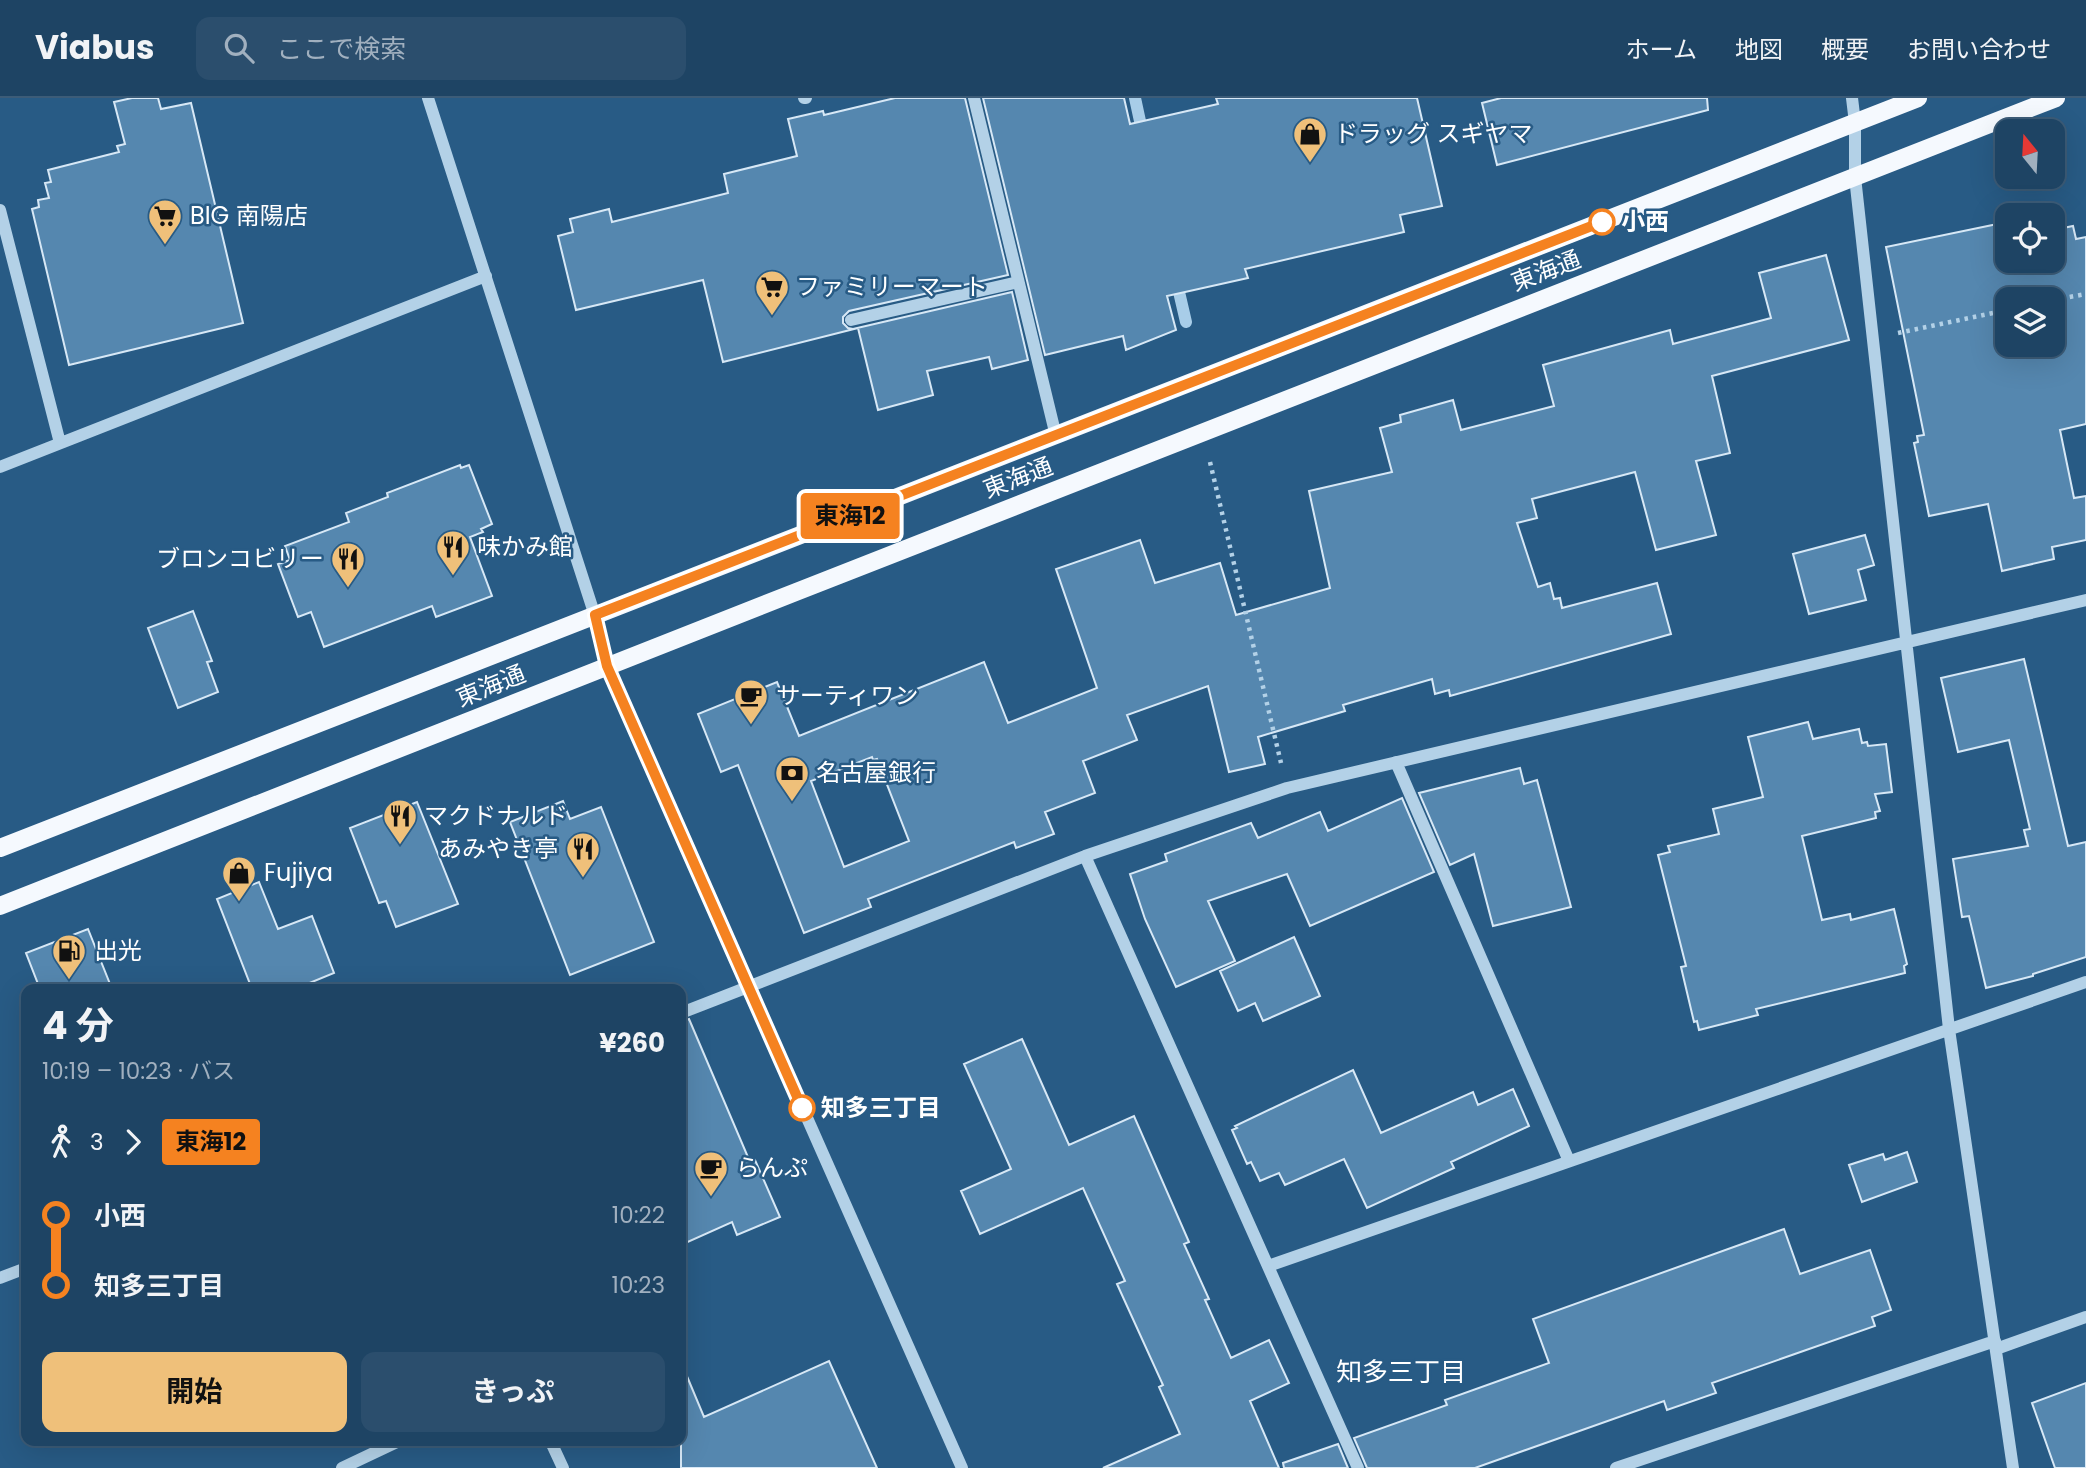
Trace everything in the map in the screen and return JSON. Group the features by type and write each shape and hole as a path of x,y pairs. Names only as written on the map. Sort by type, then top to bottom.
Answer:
{"main road":[{"name":"東海通","path":"0,848 1918,98"},
{"name":"東海通","path":"0,906 2056,98"}],"street":[{"path":"428,98 595,615 607,666 962,1468"},
{"path":"974,98 1056,436"},
{"path":"1852,98 1855,177 1949,1029 2013,1468"},
{"path":"0,210 60,443"},
{"path":"0,467 486,276"},
{"path":"851,320 1018,282"},
{"path":"686,1011 1085,856 1287,788 2086,600"},
{"path":"1396,762 1569,1161"},
{"path":"1085,856 1358,1468"},
{"path":"1268,1266 2086,982"},
{"path":"0,1278 21,1270"},
{"path":"1616,1468 2086,1317"},
{"path":"342,1468 388,1446"},
{"path":"553,1446 563,1468"}],"path":[{"path":"2065,298 2086,294"},
{"path":"1873,338 1995,313"},
{"path":"1203,432 1287,788"}],"building":[{"path":"132,98 158,98 161,109 191,103 243,323 69,365 32,209 39,207 38,200 49,198 45,183 51,182 48,170 119,152 117,146 125,144 114,102"},
{"path":"895,98 965,98 1008,275 849,311 843,317 843,323 853,329 1012,292 1028,360 992,369 989,357 927,371 933,395 878,410 858,328 723,362 703,280 576,310 558,236 573,232 570,219 609,209 612,222 728,193 724,174 797,156 788,119 823,111 824,115"},
{"path":"983,98 1124,98 1130,124 1218,104 1216,98 1417,98 1442,206 1400,215 1404,232 1245,269 1248,278 1167,296 1176,330 1126,350 1123,336 1045,355"},
{"path":"1501,98 1707,98 1708,110 1497,165 1482,103"},
{"path":"1995,224 1995,273 2065,273 2065,228 2073,226 2076,239 2086,237 2086,424 2060,430 2074,498 2086,496 2086,540 2052,547 2054,559 2002,571 1988,504 1929,516 1914,443 1918,442 1917,436 1924,435 1886,247"},
{"path":"1826,255 1849,340 1712,376 1730,453 1696,461 1716,535 1656,550 1635,472 1532,499 1537,518 1517,523 1538,587 1550,583 1554,599 1560,598 1562,608 1657,583 1671,634 1450,696 1449,690 1435,694 1432,679 1343,705 1345,711 1258,737 1265,764 1229,772 1208,686 1127,715 1137,740 1083,761 1095,793 1045,812 1054,834 1016,848 1014,842 868,899 871,907 804,933 738,765 721,772 698,714 777,682 799,736 984,662 1008,723 1097,688 1056,569 1140,540 1155,583 1220,563 1236,615 1330,588 1309,491 1392,472 1380,428 1401,422 1400,415 1453,400 1461,430 1554,406 1543,365 1670,330 1673,344 1771,318 1759,273","holes":["872,757 873,760 877,759 909,841 844,867 811,781"]},
{"path":"460,465 461,468 469,465 492,524 481,529 483,532 470,537 492,596 436,617 432,606 324,647 311,612 298,617 278,564 290,560 285,546 349,522 346,513 388,497 387,493"},
{"path":"1865,535 1874,565 1858,570 1866,600 1809,614 1793,554"},
{"path":"193,611 212,661 207,662 218,692 178,708 148,628"},
{"path":"2024,659 2068,846 2086,842 2086,957 2033,976 1986,988 1969,916 1962,917 1953,859 2028,846 2024,830 2030,829 2009,740 1958,752 1941,678"},
{"path":"1808,722 1813,739 1859,729 1862,743 1867,742 1868,746 1886,744 1892,792 1875,794 1880,811 1875,812 1876,818 1802,836 1822,920 1850,914 1851,920 1894,909 1907,964 1904,966 1905,973 1756,1009 1758,1015 1699,1030 1697,1021 1694,1022 1681,967 1686,966 1658,855 1670,852 1668,846 1719,834 1713,809 1763,797 1748,737"},
{"path":"1520,768 1524,784 1537,780 1571,907 1493,926 1474,854 1450,865 1419,793"},
{"path":"1402,798 1434,872 1310,926 1287,874 1208,901 1235,961 1176,987 1145,919 1130,874 1167,861 1165,854 1251,823 1258,838 1320,812 1328,831"},
{"path":"563,801 570,819 601,807 654,942 570,975 510,822"},
{"path":"417,802 458,904 396,927 386,901 379,903 350,828"},
{"path":"259,882 278,929 312,916 334,973 307,984 250,984 217,899"},
{"path":"88,929 110,984 38,984 26,953"},
{"path":"1294,937 1320,996 1263,1021 1255,1003 1238,1011 1220,971"},
{"path":"689,1019 750,1162 755,1160 780,1217 737,1235 732,1222 686,1243 686,1020"},
{"path":"1022,1039 1069,1145 1134,1116 1189,1242 1184,1244 1209,1299 1205,1300 1231,1358 1269,1340 1289,1383 1250,1401 1279,1468 1103,1468 1180,1434 1159,1387 1163,1385 1117,1284 1125,1281 1083,1188 980,1234 961,1191 1011,1169 964,1064"},
{"path":"1353,1070 1381,1133 1473,1092 1478,1105 1513,1089 1529,1126 1451,1162 1454,1168 1367,1208 1344,1159 1285,1185 1279,1173 1260,1181 1251,1162 1247,1164 1232,1130 1237,1128 1235,1126"},
{"path":"1907,1152 1917,1182 1862,1202 1849,1165 1883,1154 1885,1160"},
{"path":"1784,1229 1800,1274 1870,1250 1891,1310 1872,1317 1875,1326 1712,1383 1716,1393 1667,1410 1664,1401 1475,1468 1367,1468 1354,1438 1447,1405 1445,1400 1549,1363 1533,1319"},
{"path":"829,1361 877,1468 681,1468 681,1446 686,1446 686,1374 704,1417"},
{"path":"2086,1383 2086,1468 2055,1468 2032,1403"},
{"path":"1338,1444 1348,1468 1284,1468 1283,1463"}],"waterway":[{"path":"1135,98 1143,135"},
{"path":"1176,279 1186,322"}],"bus line":[{"name":"東海12","path":"802,1108 607,666 595,615 1602,222"}],"place":[{"name":"ドラッグ スギヤマ","path":"1310,164"},
{"name":"小西","path":"1602,222"},
{"name":"BIG 南陽店","path":"165,246"},
{"name":"ファミリーマート","path":"772,317"},
{"name":"味かみ館","path":"453,577"},
{"name":"ブロンコビリー","path":"348,589"},
{"name":"サーティワン","path":"751,726"},
{"name":"名古屋銀行","path":"792,803"},
{"name":"マクドナルド","path":"400,846"},
{"name":"あみやき亭","path":"583,879"},
{"name":"Fujiya","path":"239,903"},
{"name":"出光","path":"69,981"},
{"name":"知多三丁目","path":"802,1108"},
{"name":"らんぷ","path":"711,1198"}],"district":[{"name":"知多三丁目","path":"1401,1372"}]}
